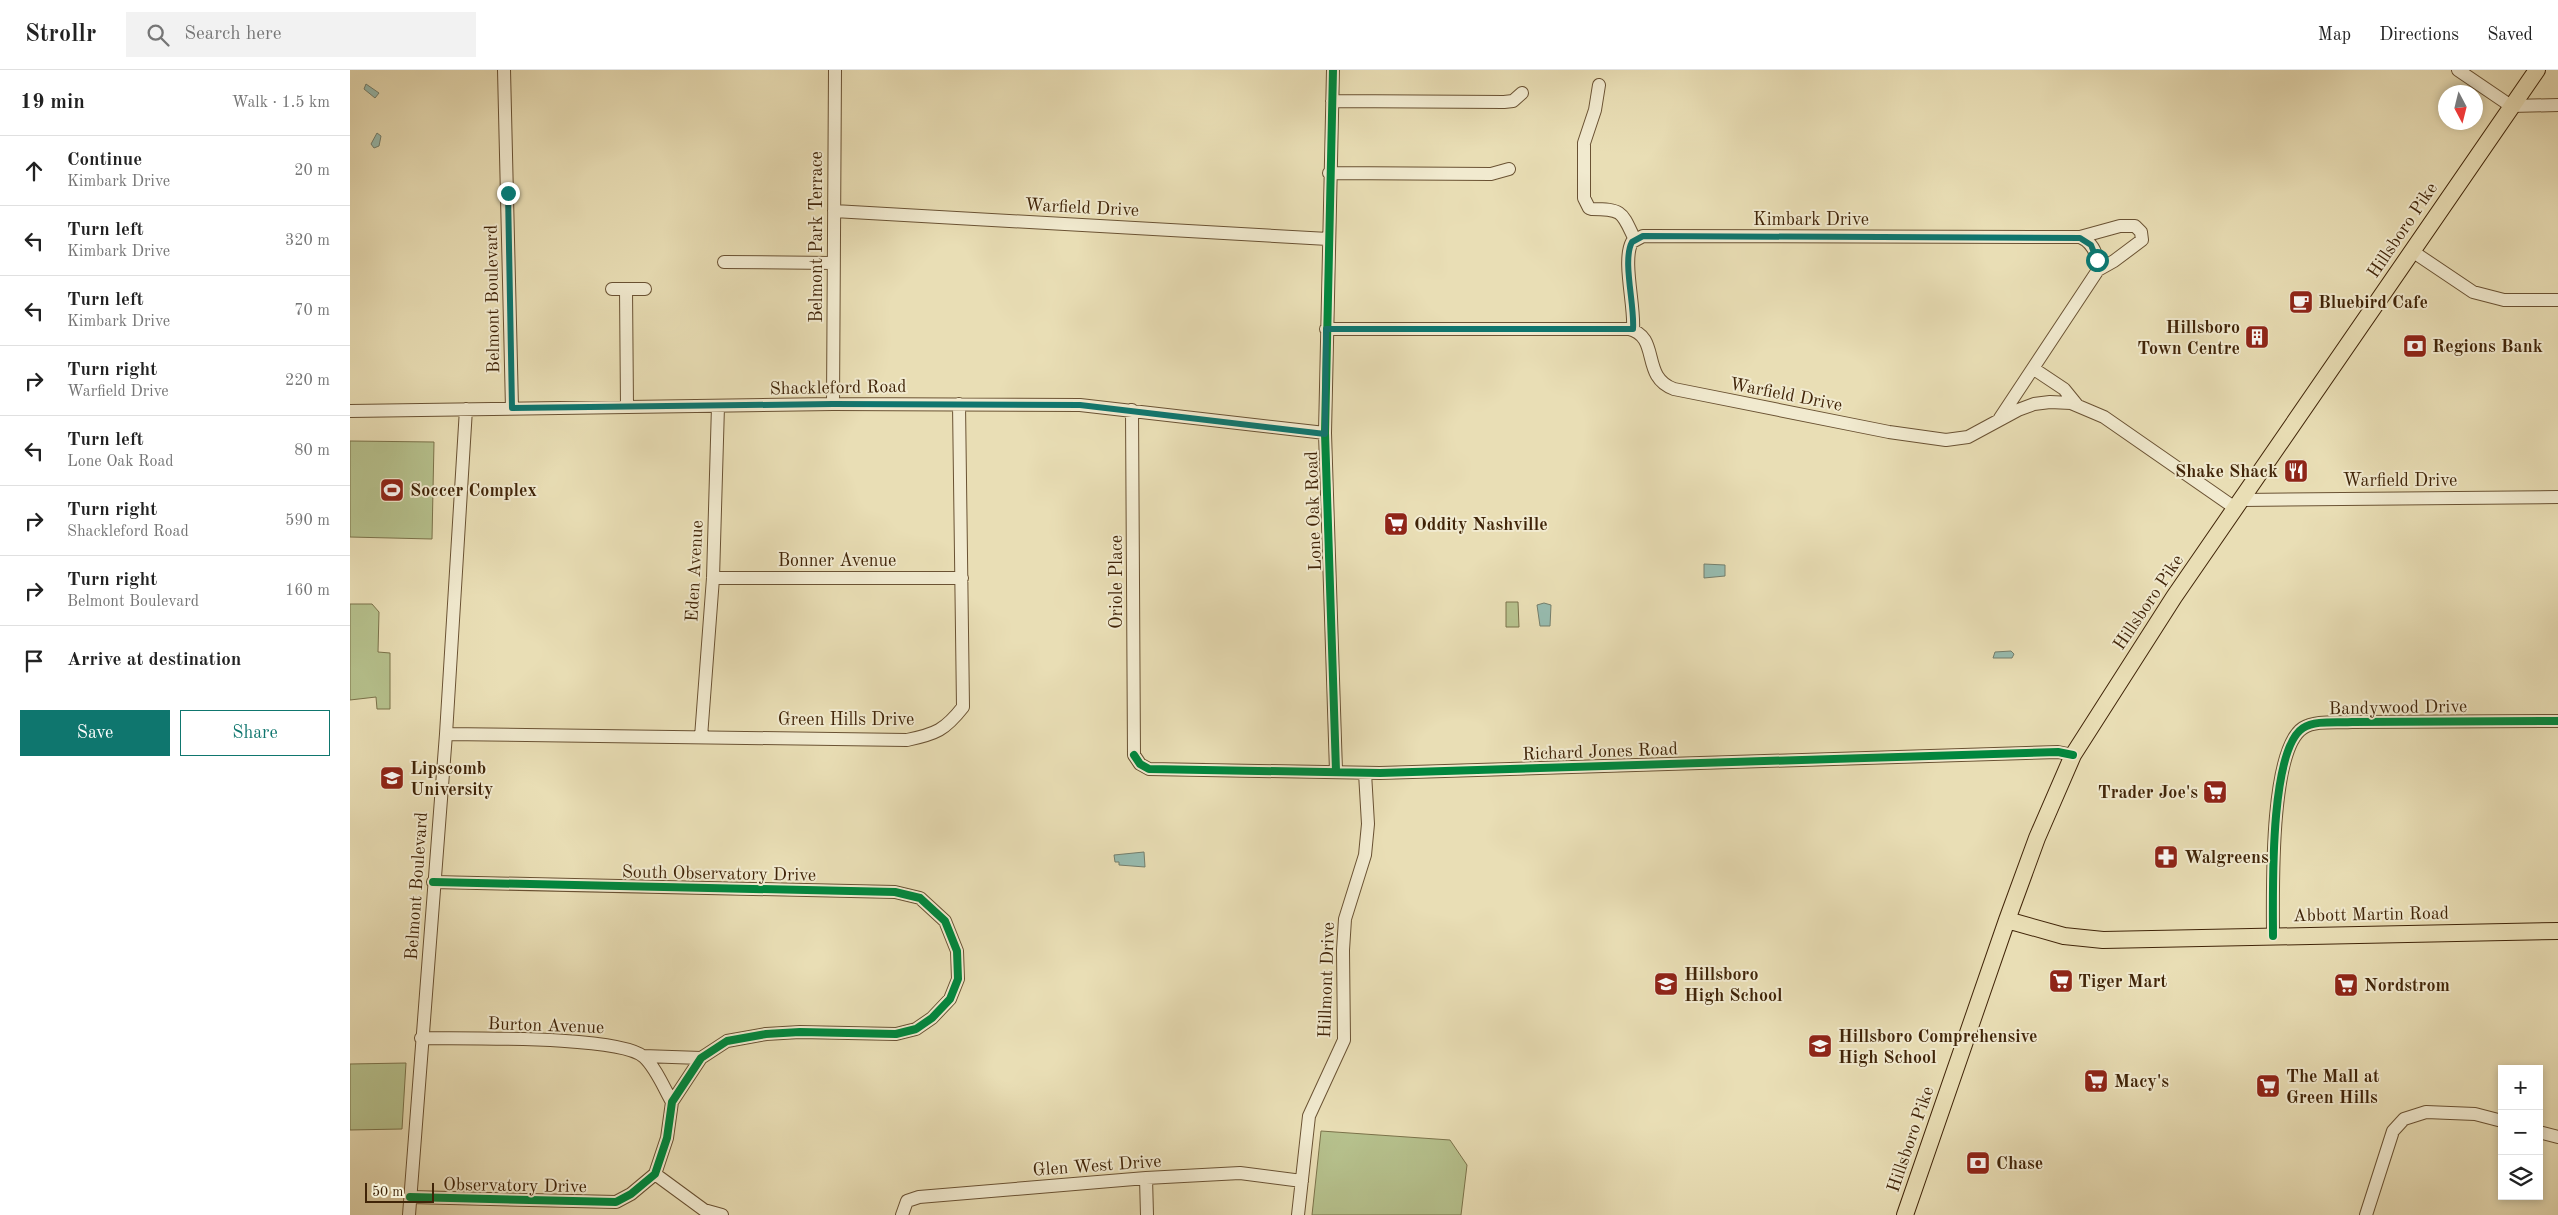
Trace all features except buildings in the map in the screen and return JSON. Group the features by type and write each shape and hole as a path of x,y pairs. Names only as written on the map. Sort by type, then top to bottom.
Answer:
{"main road":[{"name":"Hillsboro Pike","path":"1905,1215 2007,920 2037,838 2073,755 2174,597 2537,70"},
{"name":"Abbott Martin Road","path":"2007,920 2064,936 2103,940 2558,930"}],"street":[{"name":"Belmont Boulevard","path":"504,70 512,408"},
{"name":"Belmont Park Terrace","path":"833,404 835,70"},
{"name":"Lone Oak Road","path":"1333,70 1325,434 1336,771"},
{"path":"2458,70 2511,106 2558,105"},
{"path":"1326,329 1633,329 1633,303 1628,260 1629,250 1635,240 1622,213 1614,209 1589,208 1584,198 1584,143 1595,110 1598,85"},
{"path":"1332,101 1504,102 1513,101 1522,93"},
{"path":"1330,173 1490,174 1509,169"},
{"name":"Warfield Drive","path":"834,211 1328,238"},
{"name":"Kimbark Drive","path":"1635,240 1643,236 2080,238 2125,225 2135,226 2143,236 2139,244 2098,270 2034,369 1998,420"},
{"path":"2080,238 2091,245 2096,254 2098,270"},
{"path":"2412,251 2473,292 2504,300 2558,300"},
{"path":"724,262 833,263"},
{"path":"612,289 645,289"},
{"path":"626,289 627,407"},
{"name":"Warfield Drive","path":"1633,329 1646,341 1654,374 1659,381 1679,391 1936,439 1968,437 2018,410 2039,403 2056,402 2077,405 2104,417 2238,504 2558,497"},
{"path":"2034,369 2064,389 2077,405"},
{"name":"Shackleford Road","path":"350,411 833,404 1080,405 1325,434"},
{"name":"Green Hills Drive","path":"446,734 907,740 928,735 949,725 963,707 959,404"},
{"name":"Eden Avenue","path":"701,737 712,578 718,406"},
{"name":"Belmont Boulevard","path":"409,1215 433,882 446,734 466,410"},
{"name":"Oriole Place","path":"1132,410 1134,754"},
{"name":"Bonner Avenue","path":"712,578 962,578"},
{"name":"Bandywood Drive","path":"2273,936 2274,827 2290,743 2304,727 2320,723 2352,722 2558,721"},
{"name":"Richard Jones Road","path":"1134,754 1140,764 1149,769 1365,773 1922,755 2056,752 2073,755"},
{"name":"Hillmont Drive","path":"1298,1215 1310,1116 1344,1040 1345,919 1365,855 1368,824 1365,773"},
{"name":"South Observatory Drive","path":"433,882 895,892 920,898 945,921 957,951 958,979 950,999 916,1029 896,1034 766,1034 727,1041 700,1058"},
{"name":"Burton Avenue","path":"421,1038 584,1042 619,1046 643,1056"},
{"path":"643,1056 700,1058"},
{"path":"643,1056 672,1102"},
{"path":"700,1058 672,1102 667,1138 655,1174 704,1210 722,1215"},
{"path":"2366,1215 2393,1131 2404,1119 2426,1112 2475,1114 2498,1120"},
{"path":"2543,1133 2558,1137"},
{"name":"Glen West Drive","path":"902,1213 907,1201 919,1197 1146,1178 1240,1173 1302,1180"},
{"name":"Observatory Drive","path":"410,1197 616,1202 655,1174"},
{"path":"1146,1178 1147,1215"}],"green space":[{"name":"Soccer Complex","path":"350,441 434,442 432,539 350,537"},
{"path":"1506,602 1518,602 1519,627 1506,627"},
{"path":"350,604 372,604 379,612 378,652 390,653 390,709 377,709 376,697 350,700"},
{"path":"406,1063 402,1129 350,1130 350,1064"},
{"path":"1321,1131 1450,1140 1467,1165 1461,1215 1312,1215"}],"water":[{"path":"366,84 379,93 375,98 364,89"},
{"path":"377,133 381,136 379,146 374,148 371,144"},
{"path":"1704,564 1725,565 1725,576 1704,578"},
{"path":"1544,603 1551,605 1550,626 1540,626 1537,605"},
{"path":"2011,651 2014,654 2012,658 1993,658 1995,652"},
{"path":"1144,852 1145,867 1119,865 1119,862 1115,862 1114,855"}],"cycle path":[{"path":"1333,70 1325,433 1336,771"},
{"path":"2273,936 2275,825 2279,793 2284,764 2292,742 2303,728 2308,725 2326,722 2558,721"},
{"path":"1134,755 1140,764 1149,769 1380,773 2058,752 2073,755"},
{"path":"410,1197 616,1202 631,1194 655,1174 667,1138 672,1102 701,1058 727,1041 766,1034 800,1032 896,1034 916,1029 932,1018 950,999 958,979 957,951 945,921 920,898 895,892 433,882"}],"place":[{"name":"Bluebird Cafe","path":"2301,302"},
{"name":"Hillsboro Town Centre","path":"2257,337"},
{"name":"Regions Bank","path":"2415,346"},
{"name":"Shake Shack","path":"2296,471"},
{"name":"Soccer Complex","path":"392,490"},
{"name":"Oddity Nashville","path":"1396,524"},
{"name":"Lipscomb University","path":"392,778"},
{"name":"Trader Joe's","path":"2215,792"},
{"name":"Walgreens","path":"2166,857"},
{"name":"Tiger Mart","path":"2061,981"},
{"name":"Hillsboro High School","path":"1666,984"},
{"name":"Nordstrom","path":"2346,985"},
{"name":"Hillsboro Comprehensive High School","path":"1820,1046"},
{"name":"Macy's","path":"2096,1081"},
{"name":"The Mall at Green Hills","path":"2268,1086"},
{"name":"Chase","path":"1978,1163"}],"route":[{"path":"508,193 512,408 833,404 1080,405 1325,434 1326,329 1633,329 1633,303 1628,255 1632,242 1643,236 2080,238 2087,240 2091,245 2097,260"}]}
